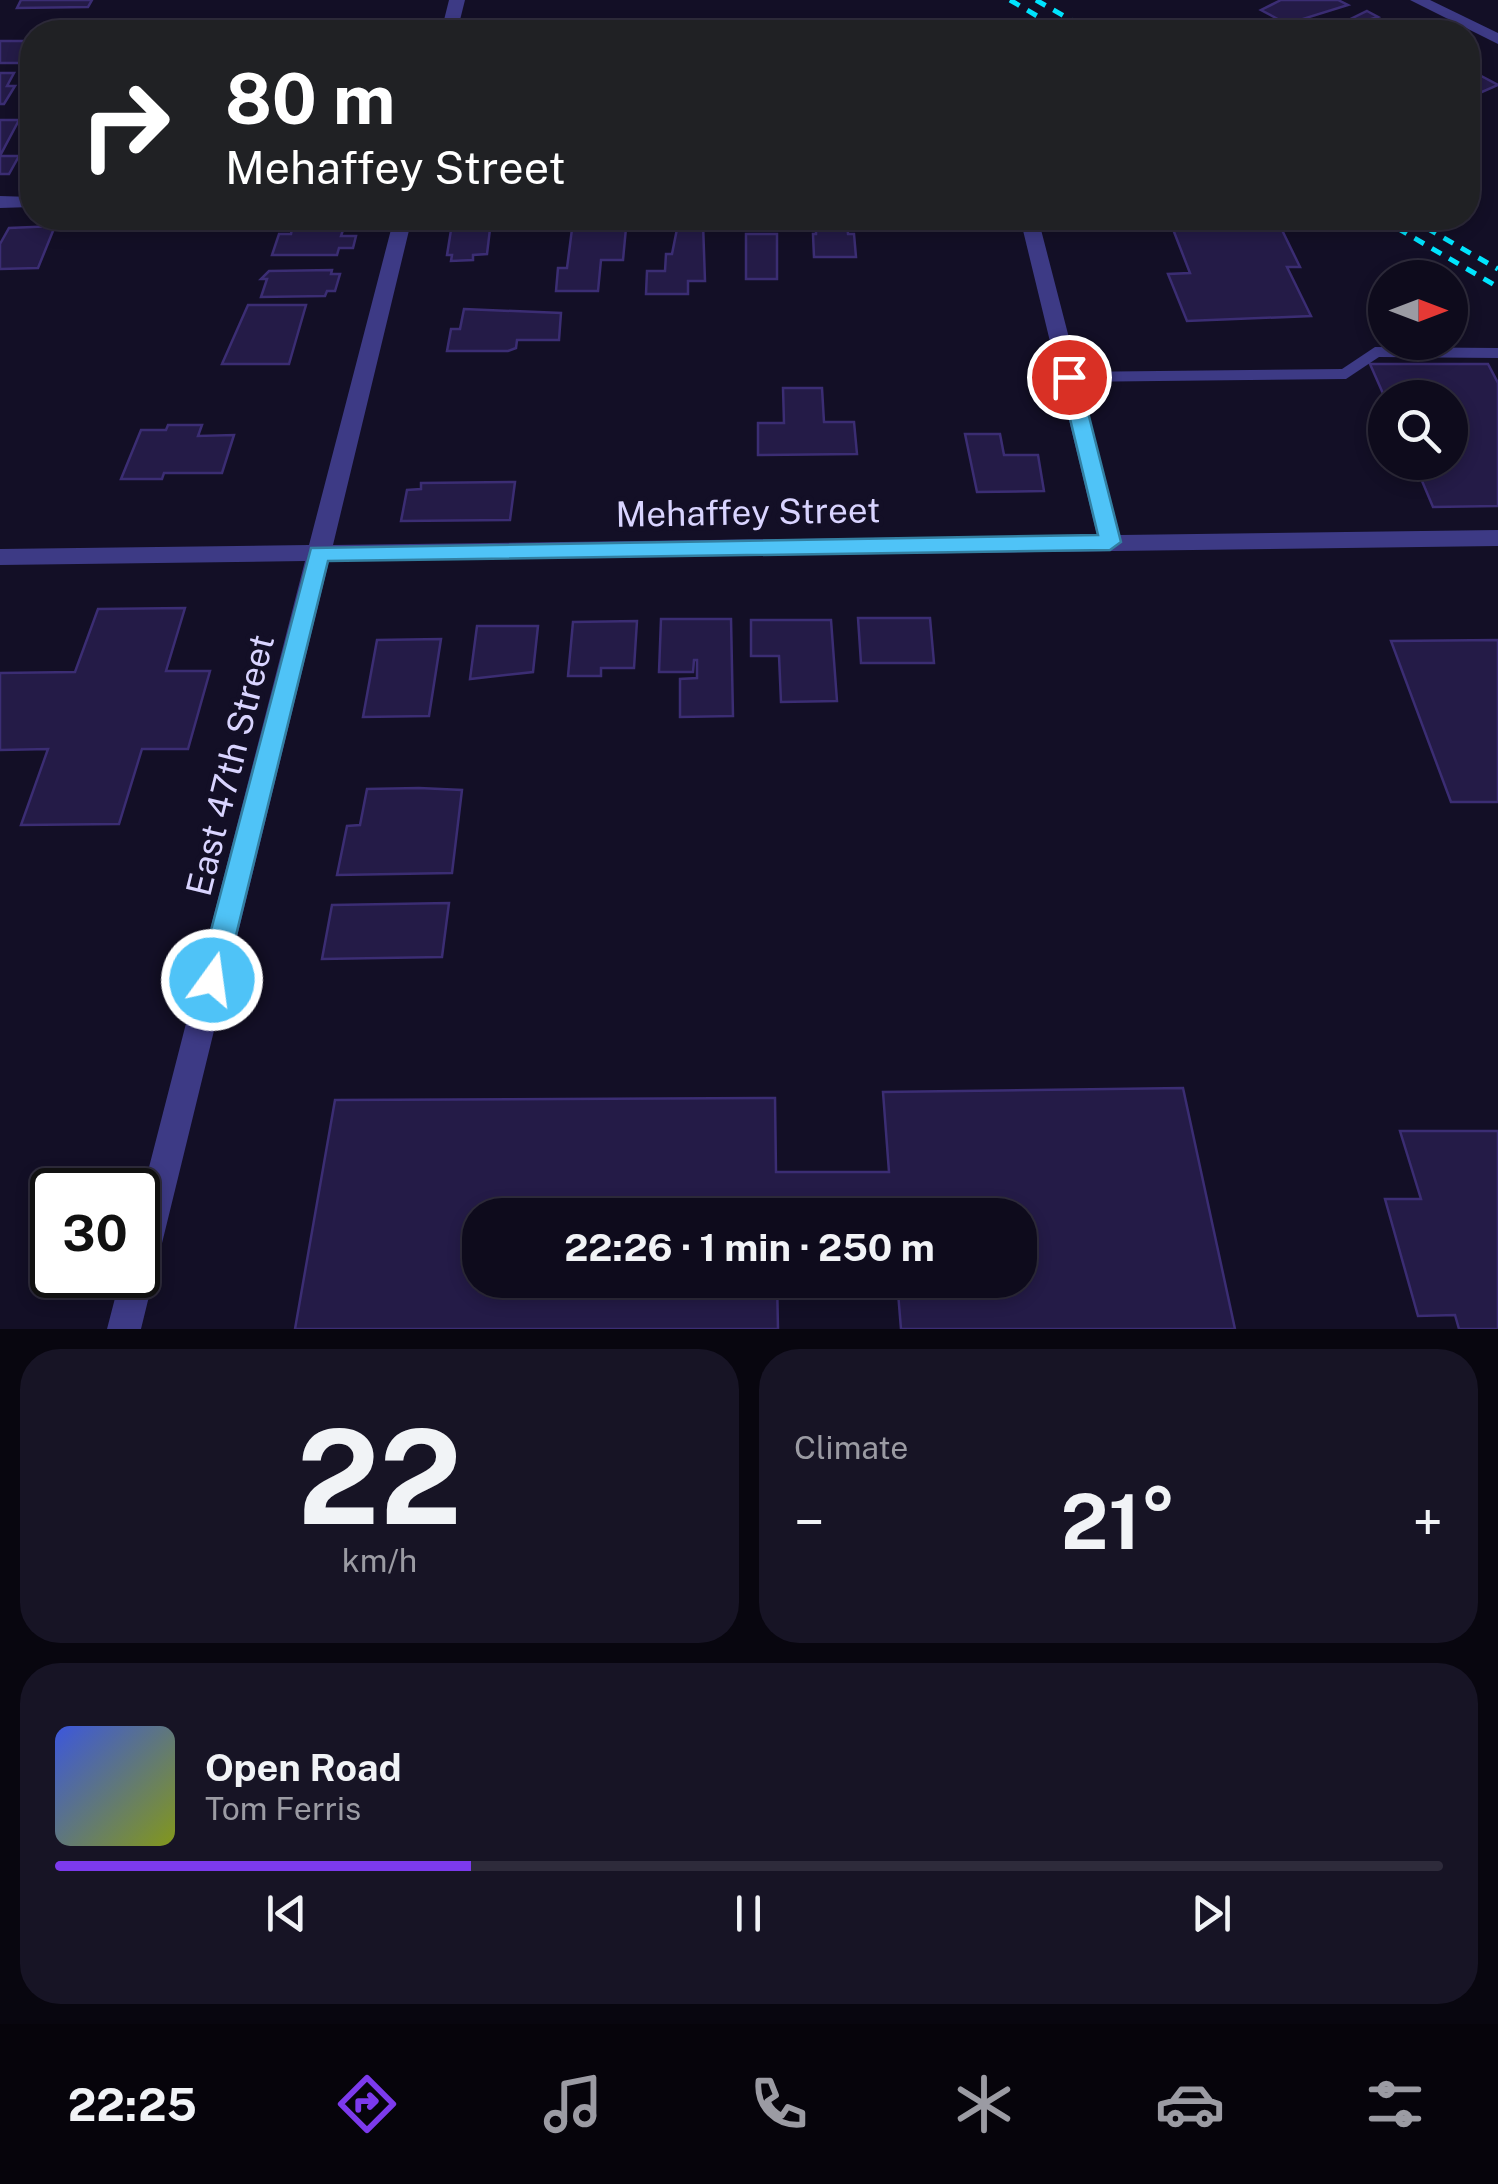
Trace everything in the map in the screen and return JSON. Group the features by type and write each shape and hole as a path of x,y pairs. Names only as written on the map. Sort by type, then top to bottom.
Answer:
{"street":[{"path":"1418,0 1459,20"},
{"name":"East 47th Street","path":"124,1329 399,230"},
{"path":"1032,230 1110,542"},
{"name":"Mehaffey Street","path":"0,557 1498,538"}],"lane":[{"path":"1069,377 1346,374 1375,352 1498,353"}],"building":[{"path":"21,0 92,0 88,7 17,8"},
{"path":"1281,0 1338,0 1348,5 1300,20 1280,20 1261,10"},
{"path":"1367,11 1378,17 1373,20 1349,20"},
{"path":"0,41 20,41 20,63 0,63"},
{"path":"0,73 14,73 7,86 15,86 4,104 0,104"},
{"path":"1480,75 1498,85 1480,93"},
{"path":"0,120 19,120 0,156"},
{"path":"0,156 19,156 9,174 0,174"},
{"path":"9,228 53,230 38,268 0,269 0,244"},
{"path":"292,230 343,230 341,236 356,236 353,248 339,248 337,255 272,255 279,234 291,234"},
{"path":"451,230 490,230 487,254 473,255 473,260 451,261 452,255 447,255"},
{"path":"572,230 626,230 623,260 601,260 598,291 556,291 558,268 567,268"},
{"path":"677,230 703,230 705,281 688,281 688,294 646,294 647,271 665,271 666,254 672,254"},
{"path":"816,230 848,230 848,234 854,234 856,257 814,257"},
{"path":"1173,230 1282,230 1300,267 1287,267 1311,316 1187,321 1168,274 1190,273"},
{"path":"746,234 777,234 777,279 746,279"},
{"path":"332,270 331,274 340,274 335,291 327,291 325,296 261,297 267,279 261,279 269,271"},
{"path":"248,305 306,305 289,364 222,364"},
{"path":"464,309 561,313 559,340 517,340 516,348 508,351 447,351 451,329 460,329"},
{"path":"1370,364 1488,364 1498,383 1498,506 1433,507 1422,480 1468,480 1468,380 1377,380"},
{"path":"783,388 822,388 824,422 854,422 857,454 758,455 758,423 784,423"},
{"path":"168,425 202,425 198,436 234,435 222,473 164,473 162,479 121,479 141,430 166,430"},
{"path":"965,434 1000,434 1004,455 1038,455 1044,491 977,492"},
{"path":"515,482 510,520 401,521 407,490 421,489 421,483"},
{"path":"185,608 166,671 210,671 188,749 142,749 119,824 21,825 48,749 0,750 0,673 75,672 98,609"},
{"path":"858,618 930,618 934,663 861,663"},
{"path":"661,619 731,619 733,716 680,717 680,679 697,678 697,660 693,672 659,672"},
{"path":"751,620 831,620 837,701 781,702 779,656 751,656"},
{"path":"637,621 634,668 601,668 601,676 568,676 573,622"},
{"path":"477,626 538,626 533,672 470,679"},
{"path":"441,639 429,716 363,717 377,640"},
{"path":"1498,640 1498,802 1451,802 1391,641"},
{"path":"367,789 462,790 452,873 337,875 347,826 360,825"},
{"path":"449,903 442,957 322,959 332,905"},
{"path":"1183,1088 1235,1329 901,1329 898,1298 1037,1298 1037,1198 462,1198 462,1298 777,1298 778,1329 295,1329 335,1100 775,1098 776,1172 889,1172 883,1092"},
{"path":"1400,1131 1498,1131 1498,1329 1459,1329 1455,1315 1418,1316 1385,1199 1421,1199"}],"railway":[{"path":"1010,0 1044,20"},
{"path":"1036,0 1071,20"},
{"path":"1401,230 1498,287"},
{"path":"1430,230 1498,269"}],"route":[{"path":"212,980 319,554 1110,542 1069,377"}]}
